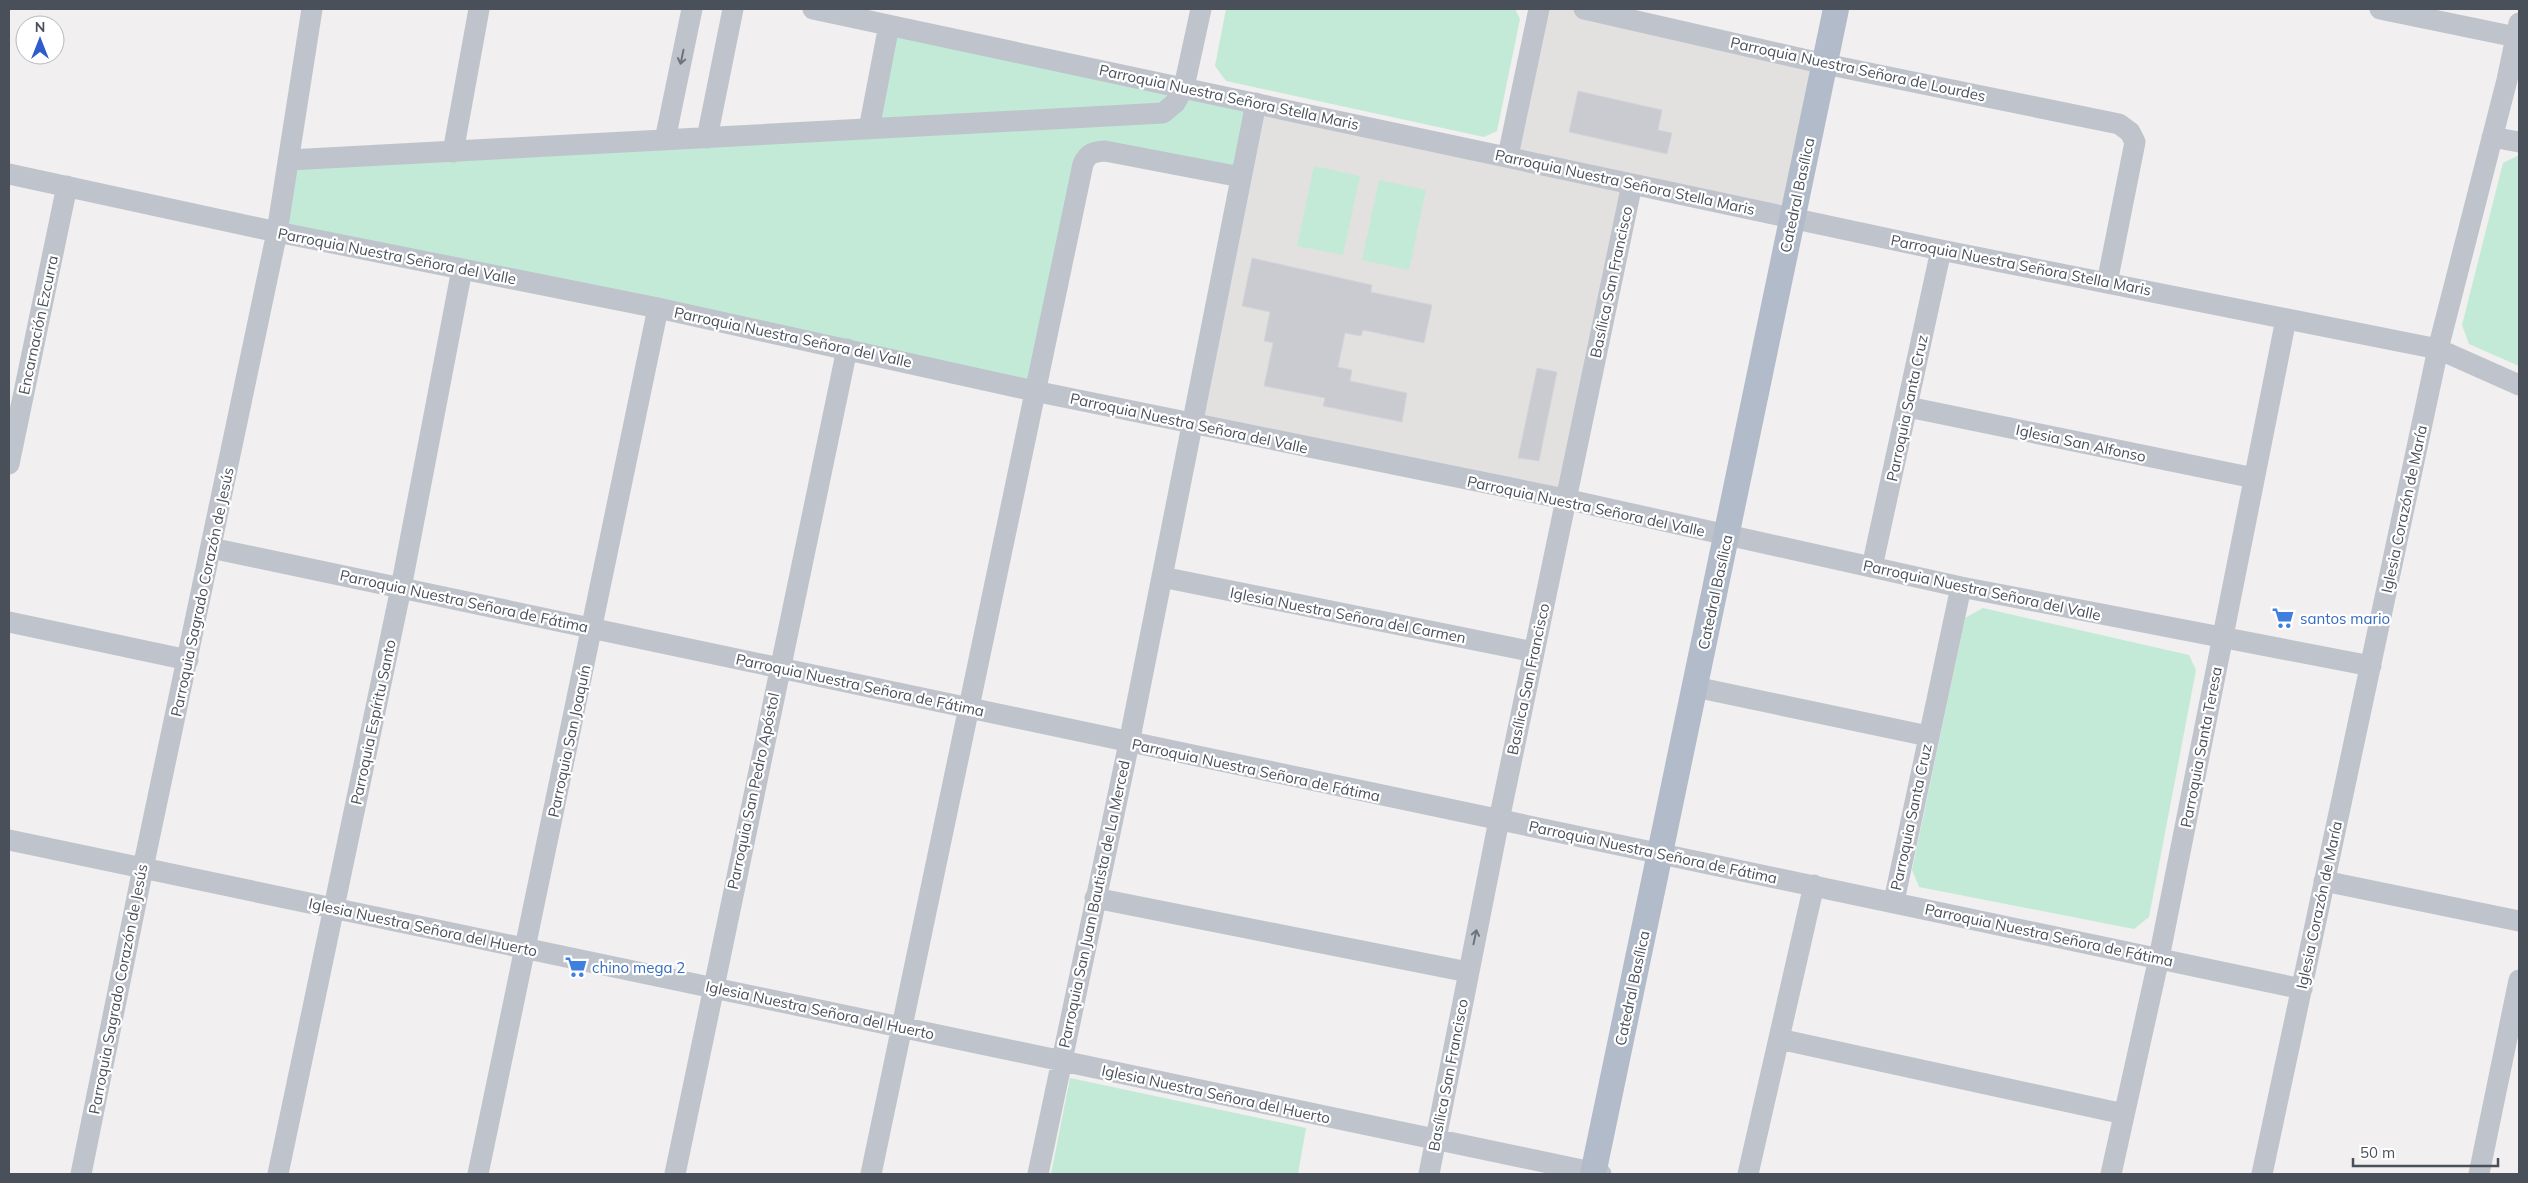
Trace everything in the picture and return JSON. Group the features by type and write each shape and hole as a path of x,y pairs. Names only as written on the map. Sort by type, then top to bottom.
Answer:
{"main road":[{"name":"Catedral Basílica","path":"1596,1174 1791,218 1836,9"}],"street":[{"name":"Parroquia Sagrado Corazón de Jesús","path":"81,1174 143,868 277,232 311,9"},
{"path":"453,152 479,9"},
{"path":"665,140 692,9"},
{"path":"707,138 733,9"},
{"name":"Parroquia Nuestra Señora Stella Maris","path":"813,9 1941,250 2438,349 2519,385"},
{"path":"289,160 1163,113 1175,103 1184,87 1201,9"},
{"path":"1508,156 1539,9"},
{"name":"Parroquia Nuestra Señora de Lourdes","path":"1584,9 1825,64 2119,124 2130,132 2135,142 2107,283"},
{"path":"2380,9 2518,30"},
{"path":"869,129 889,25"},
{"name":"Iglesia Corazón de María","path":"2262,1174 2438,349 2518,30"},
{"name":"Parroquia San Juan Bautista de La Merced","path":"1038,1174 1129,743 1256,103"},
{"path":"2492,137 2519,142"},
{"path":"871,1174 900,1027 1034,391 1086,157 1093,152 1105,151 1241,178"},
{"name":"Parroquia Nuestra Señora del Valle","path":"9,174 277,232 658,308 1034,391 1565,499 1726,536 1961,586 2371,666"},
{"name":"Basílica San Francisco","path":"1429,1174 1499,820 1632,184"},
{"name":"Encarnación Ezcurra","path":"9,464 67,186"},
{"name":"Parroquia Santa Cruz","path":"1872,567 1941,250"},
{"name":"Parroquia Espíritu Santo","path":"278,1174 401,588 462,269"},
{"name":"Parroquia San Joaquín","path":"478,1174 658,308"},
{"name":"Parroquia Santa Teresa","path":"2111,1174 2158,958 2286,318"},
{"name":"Parroquia San Pedro Apóstol","path":"675,1174 779,667 847,349"},
{"name":"Iglesia San Alfonso","path":"1908,407 2254,478"},
{"name":"Parroquia Nuestra Señora de Fátima","path":"211,548 779,667 1129,743 1894,901 2302,988"},
{"name":"Iglesia Nuestra Señora del Carmen","path":"1162,577 1534,652"},
{"name":"Parroquia Santa Cruz","path":"1894,901 1961,586"},
{"path":"9,622 188,660"},
{"path":"1695,687 1928,736"},
{"name":"Iglesia Nuestra Señora del Huerto","path":"9,840 1596,1174"},
{"path":"2324,882 2519,921"},
{"path":"1748,1174 1814,885"},
{"path":"1095,898 1468,972"},
{"path":"2479,1174 2519,980"},
{"path":"1780,1039 2124,1114"}],"shaded area":[{"path":"1540,9 1579,9 1824,64 1790,217 1509,156"},
{"path":"1257,105 1630,185 1564,498 1194,423"}],"green space":[{"path":"1226,9 1515,9 1520,19 1497,131 1484,137 1226,81 1215,66"},
{"path":"890,25 1255,104 1240,176 1093,151 1033,390 279,231 291,161 869,129"},
{"path":"2519,155 2519,366 2469,344 2462,325 2503,163"},
{"path":"1314,166 1360,176 1343,255 1297,246"},
{"path":"1379,180 1426,190 1409,270 1362,260"},
{"path":"1983,608 2189,655 2196,670 2149,917 2134,929 1919,887 1912,870 1965,618"},
{"path":"1070,1078 1306,1128 1298,1174 1051,1174"}],"building":[{"path":"1578,91 1662,110 1658,130 1672,133 1667,154 1569,132"},
{"path":"1252,258 1372,285 1371,292 1432,305 1424,343 1363,330 1361,336 1345,333 1338,367 1352,370 1350,381 1407,393 1402,422 1323,406 1325,398 1264,386 1273,343 1264,341 1270,312 1242,306"},
{"path":"1537,368 1557,372 1539,461 1518,458"}],"place":[{"name":"santos mario","path":"2283,618"},
{"name":"chino mega 2","path":"576,967"}]}
